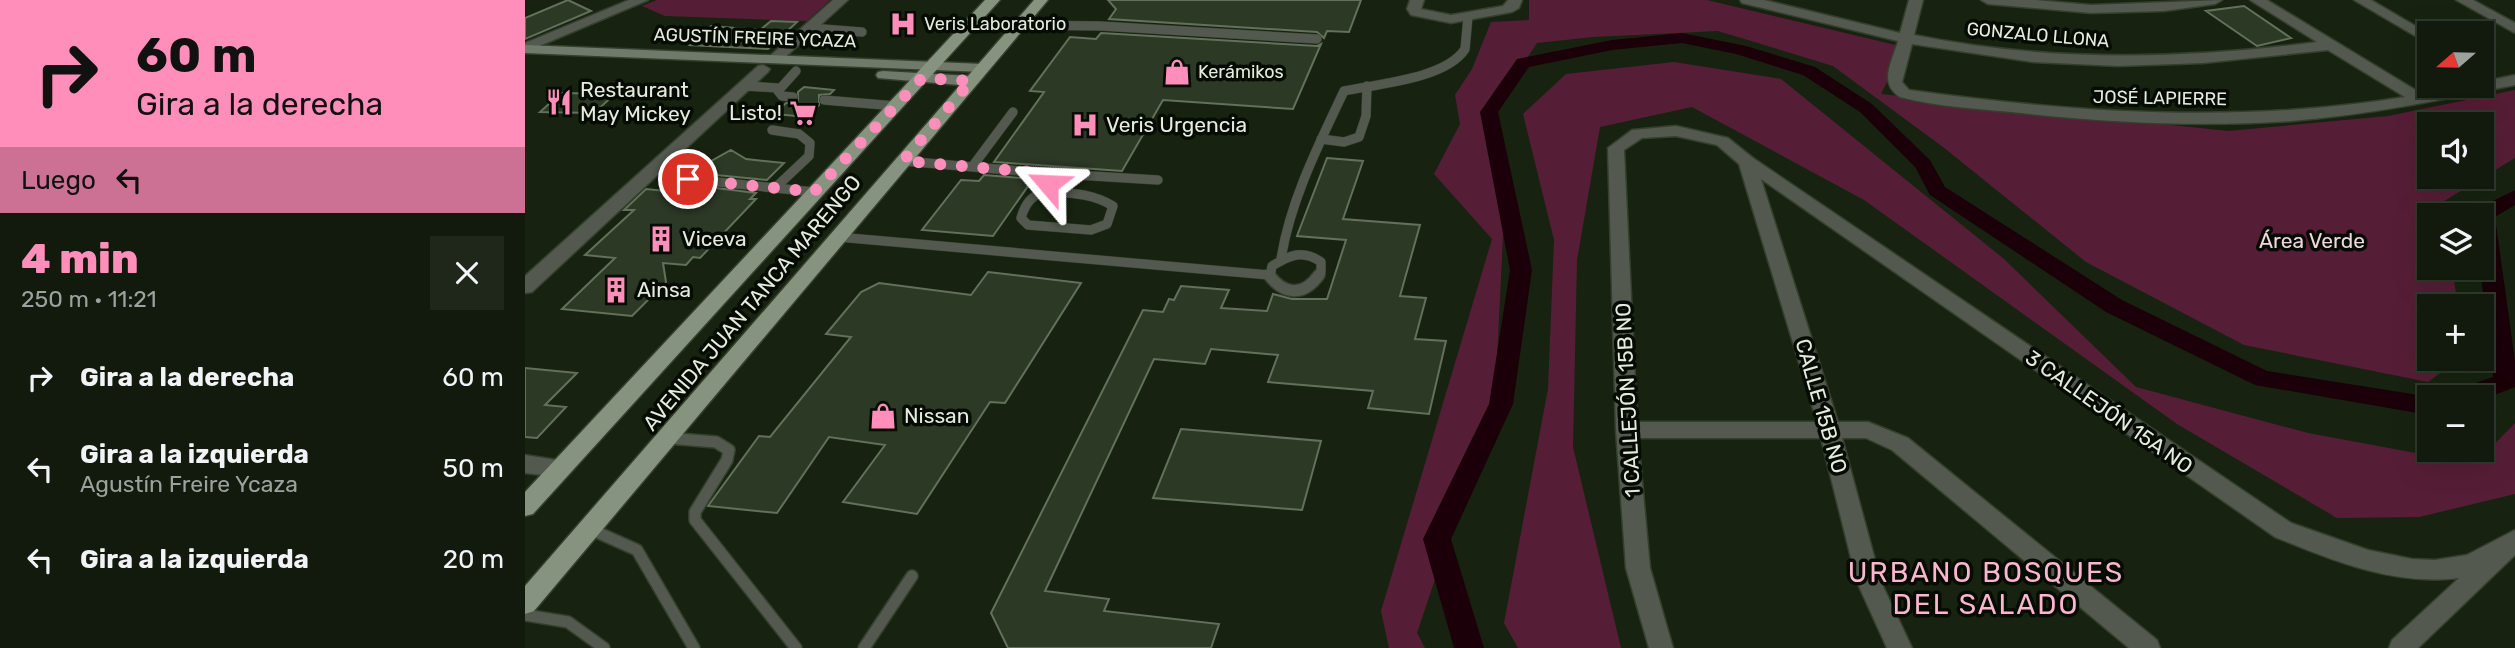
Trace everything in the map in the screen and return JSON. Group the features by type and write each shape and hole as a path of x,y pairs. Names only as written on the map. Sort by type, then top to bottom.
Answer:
{"main road":[{"name":"AVENIDA JUAN TANCA MARENGO","path":"525,507 993,0"},
{"name":"AVENIDA JUAN TANCA MARENGO","path":"525,603 1041,0"},
{"name":"AGUSTÍN FREIRE YCAZA","path":"525,48 977,75"},
{"name":"AGUSTÍN FREIRE YCAZA","path":"525,61 770,63 796,71 928,71"}],"street":[{"path":"525,48 641,0"},
{"path":"525,287 841,0"},
{"path":"1417,0 1414,7 1416,12 1451,19 1507,9 1514,5 1515,0"},
{"name":"GONZALO LLONA","path":"1747,0 1907,39 2014,56 2129,61 2243,57 2330,45"},
{"name":"JOSÉ LAPIERRE","path":"1916,0 1894,82 1898,90 2015,110 2087,116 2225,119 2308,114 2421,100 2509,81"},
{"path":"1988,0 2091,9 2164,7 2215,0"},
{"path":"2257,0 2421,100"},
{"path":"2361,0 2417,33"},
{"path":"2463,0 2515,29"},
{"name":"3 CALLEJÓN 15A NO","path":"1616,148 1638,133 1676,131 1722,141 1747,162 2283,530 2333,551 2381,564 2432,570 2460,568 2508,545"},
{"name":"1 CALLEJÓN 15B NO","path":"1616,148 1627,430 1638,568 1661,648"},
{"name":"CALLE 15B NO","path":"1747,162 1829,428 1869,582 1900,648"},
{"path":"1627,430 1868,430 1900,444 2148,648"},
{"path":"525,464 561,468"},
{"path":"2401,648 2508,545"}],"lane":[{"path":"1281,259 1285,232 1321,139 1344,92 1439,69 1459,58 1468,43 1468,18"},
{"path":"1020,25 1101,26 1317,39"},
{"path":"810,28 862,32"},
{"path":"793,97 779,94 779,88 796,71"},
{"path":"745,86 779,88"},
{"path":"1321,139 1344,142 1359,137 1366,116 1367,86"},
{"path":"824,100 896,106"},
{"path":"972,167 1013,112"},
{"path":"772,130 799,134 810,144 809,156 775,188"},
{"path":"903,161 1158,180"},
{"path":"1043,173 1048,179 1045,191"},
{"path":"688,179 814,192"},
{"path":"1045,191 1096,197 1108,202 1113,206 1107,224 1091,230 1028,225 1021,218 1024,206 1033,195 1045,191"},
{"path":"838,237 1269,275"},
{"path":"1291,254 1314,256 1324,269 1321,277 1303,289 1280,288 1272,282 1269,275 1272,266 1291,254"},
{"path":"667,438 716,442 729,450 727,460 695,512 695,520 796,648"},
{"path":"590,529 637,550 694,648"},
{"path":"864,648 912,576"},
{"path":"525,615 568,622 604,648"}],"green space":[{"path":"657,0 830,0 807,21 665,16 642,6"},
{"name":"Área Verde","path":"1529,0 1707,0 1904,47 1881,94 2228,131 2388,116 2476,98 2494,98 2494,94 2515,90 2515,158 2494,171 2494,112 2417,112 2417,189 2464,189 2441,203 2417,203 2417,280 2454,280 2456,294 2417,294 2417,371 2443,371 2428,382 2244,345 2086,262 1943,147 1833,66 1718,31 1593,37 1537,43 1486,120 1505,195 1495,400 1417,633 1425,648 1389,648 1381,611 1492,239 1434,174 1460,124 1455,95 1472,69 1491,22 1529,20"},
{"path":"1674,62 1781,79 2004,259 2136,387 2308,433 2417,453 2417,462 2494,462 2494,445 2515,423 2515,494 2419,517 2337,518 2177,424 1864,200 1692,107 1600,127 1577,260 1573,447 1621,648 1518,648 1504,623 1548,389 1554,240 1523,114 1566,74"}],"building":[{"path":"568,0 591,11 525,39 525,18"},
{"path":"1108,0 1361,0 1349,32 1327,31 1324,38 1317,32 1109,19 1116,9"},
{"path":"2244,6 2291,38 2257,46 2206,11"},
{"path":"771,21 797,22 768,49 690,45 711,26 760,30"},
{"path":"1101,33 1317,46 1321,44 1293,109 1163,100 1122,171 994,162 1044,92 1030,91 1070,37 1096,39"},
{"path":"804,87 834,90 830,94 819,95 819,105 806,117 775,114 786,103 798,102 798,92"},
{"path":"561,93 615,94 594,113 540,112"},
{"path":"731,150 746,159 784,163 767,180 696,173 704,165"},
{"path":"1327,158 1363,161 1343,219 1420,225 1400,296 1426,298 1415,339 1446,341 1429,414 1368,408 1373,391 1268,382 1278,355 1211,349 1205,364 1154,359 1045,591 1109,599 1104,611 1219,624 1211,648 1008,648 991,613 1143,310 1163,312 1169,299 1174,300 1181,286 1229,290 1221,308 1267,311 1273,294 1292,299 1327,299 1346,240 1297,236"},
{"path":"984,175 1033,179 993,236 922,230 961,180 979,181"},
{"path":"684,184 756,193 750,199 756,199 700,258 693,257 686,265 663,263 666,282 632,316 562,309 615,258 585,255 634,210 624,210 646,189 676,192"},
{"path":"988,272 1081,283 1005,403 990,402 917,514 843,502 885,445 829,437 777,513 708,506 759,436 770,437 851,337 826,334 861,292 879,283 971,295"},
{"path":"525,368 577,373 545,405 566,407 537,438 525,437"},
{"path":"1181,429 1321,441 1302,510 1153,498"}],"waterway":[{"path":"1469,648 1437,539 1501,404 1521,270 1489,112 1523,63 1612,45 1682,38 1740,50 1809,71 1866,108 1923,164 1937,191 2114,306 2263,379 2417,404"},
{"path":"2494,386 2506,382 2484,214 2515,196"}],"place":[{"name":"Veris Laboratorio","path":"903,24"},
{"name":"Kerámikos","path":"1177,72"},
{"name":"Restaurant May Mickey","path":"559,102"},
{"name":"Listo!","path":"803,113"},
{"name":"Veris Urgencia","path":"1085,125"},
{"name":"Viceva","path":"661,239"},
{"name":"Ainsa","path":"616,290"},
{"name":"Nissan","path":"883,416"}],"district":[{"name":"URBANO BOSQUES DEL SALADO","path":"1986,588"}],"route":[{"path":"688,179 814,192 922,78 971,81 903,161 1043,173 1048,184"}]}
